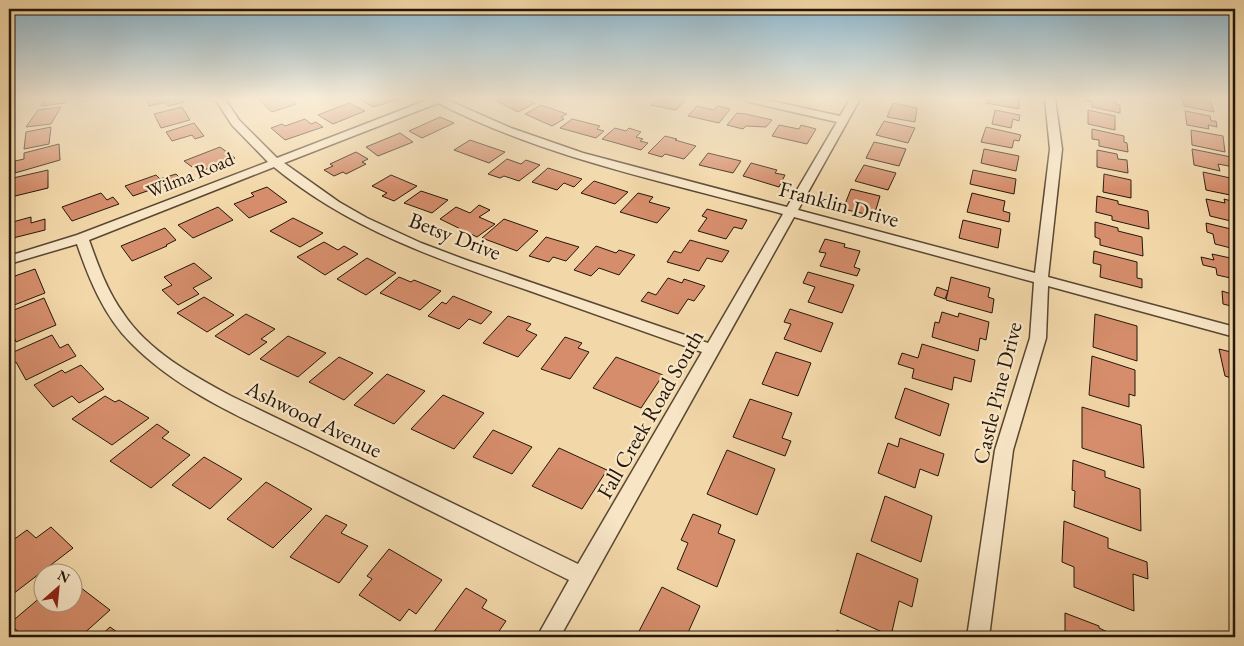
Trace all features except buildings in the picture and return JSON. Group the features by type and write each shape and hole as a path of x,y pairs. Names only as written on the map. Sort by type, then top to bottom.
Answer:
{"street":[{"name":"Betsy Drive","path":"242,129 275,162 305,185 364,221 417,246 712,350"},
{"name":"Wilma Road","path":"9,260 82,238 361,129"},
{"name":"Franklin Drive","path":"506,129 578,155 1235,332"},
{"name":"Fall Creek Road South","path":"548,637 792,213 838,129"},
{"name":"Castle Pine Drive","path":"978,637 1004,450 1038,338 1041,280 1056,149 1054,129"},
{"name":"Ashwood Avenue","path":"82,238 91,264 112,308 136,339 169,367 228,402 583,577"}]}
